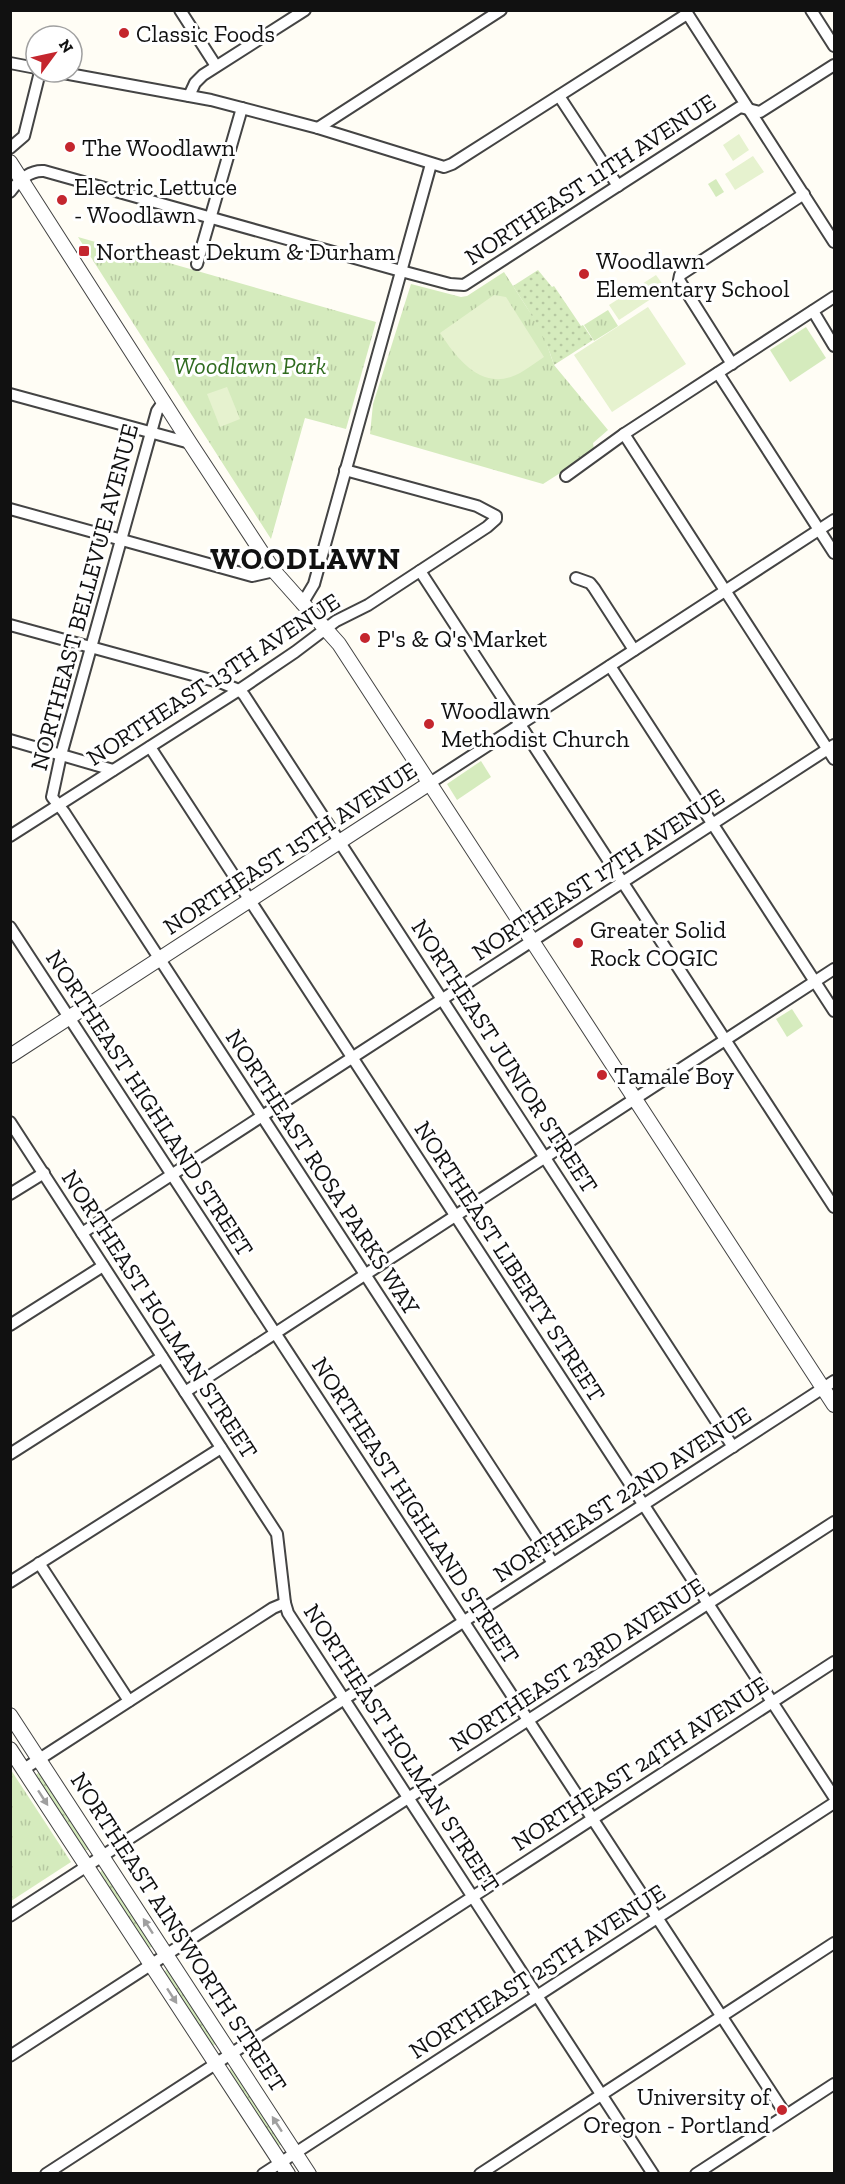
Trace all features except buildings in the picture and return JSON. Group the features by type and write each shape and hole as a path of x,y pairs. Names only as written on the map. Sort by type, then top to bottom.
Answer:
{"street":[{"path":"180,10 216,66"},
{"path":"189,96 198,79 305,10"},
{"path":"318,128 501,10"},
{"path":"811,10 834,46"},
{"path":"84,77 242,108 318,128 431,164 448,166 686,12 834,242"},
{"name":"NORTHEAST 11TH AVENUE","path":"401,271 460,285 482,274 740,107 760,112 834,65"},
{"path":"10,148 24,136 37,84"},
{"path":"559,96 618,186"},
{"path":"196,264 242,108"},
{"path":"10,162 274,571 339,645 635,1099 829,1385 834,1405"},
{"path":"302,604 314,584 431,164"},
{"path":"10,192 21,179 34,172 44,171 401,271"},
{"path":"732,364 679,280 680,275 804,194"},
{"path":"566,476 624,434 834,297"},
{"path":"813,311 834,346"},
{"path":"718,373 834,553"},
{"path":"10,394 190,443"},
{"name":"NORTHEAST BELLEVUE AVENUE","path":"56,805 51,795 61,755 150,433 157,411 164,401"},
{"path":"624,434 725,591 831,747 834,759"},
{"name":"NORTHEAST 13TH AVENUE","path":"10,836 239,690 295,652 325,628 368,605 487,527 493,523 496,516 477,506 345,470"},
{"path":"10,509 252,576 274,571"},
{"name":"NORTHEAST 15TH AVENUE","path":"10,1056 341,843 834,520"},
{"path":"420,571 834,1207"},
{"path":"576,578 587,582 594,588 634,650"},
{"path":"10,625 239,690"},
{"path":"610,666 834,1011"},
{"name":"NORTHEAST JUNIOR STREET","path":"239,690 443,999 733,1447"},
{"path":"10,740 113,770"},
{"name":"NORTHEAST LIBERTY STREET","path":"150,747 834,1797"},
{"name":"NORTHEAST 17TH AVENUE","path":"82,1233 831,747"},
{"name":"NORTHEAST ROSA PARKS WAY","path":"56,805 64,812 553,1563"},
{"name":"NORTHEAST HIGHLAND STREET","path":"10,927 786,2115"},
{"path":"185,1392 834,969"},
{"name":"NORTHEAST HOLMAN STREET","path":"10,1122 279,1538 288,1613 653,2174"},
{"path":"10,1194 44,1173"},
{"path":"10,1324 103,1266"},
{"path":"10,1455 162,1357"},
{"name":"NORTHEAST 22ND AVENUE","path":"10,1916 829,1385"},
{"path":"10,1582 221,1448"},
{"name":"NORTHEAST 23RD AVENUE","path":"10,2056 834,1522"},
{"path":"39,1563 129,1701"},
{"path":"24,1769 273,1608 285,1603"},
{"name":"NORTHEAST 24TH AVENUE","path":"46,2174 834,1662"},
{"name":"NORTHEAST AINSWORTH STREET","path":"10,1715 309,2174"},
{"name":"NORTHEAST AINSWORTH STREET","path":"10,1749 284,2168"},
{"name":"NORTHEAST 25TH AVENUE","path":"263,2174 284,2168 296,2152 834,1803"},
{"path":"480,2174 834,1943"},
{"path":"696,2174 834,2084"}],"green space":[{"path":"739,134 749,150 733,161 723,145"},
{"path":"753,156 764,172 735,190 725,174"},
{"path":"716,179 724,192 716,197 708,184"},
{"name":"Woodlawn Park","path":"78,237 376,322 346,429 305,418 271,539"},
{"path":"538,270 552,287 554,286 593,340 554,365 542,334 513,286"},
{"name":"Woodlawn Park","path":"504,272 535,320 545,339 554,365 608,430 593,443 594,449 590,454 543,484 370,434 373,404 411,284 461,297 467,296"},
{"path":"656,275 666,289 619,320 609,305"},
{"path":"494,295 506,297 544,357 520,373 507,378 494,379 473,371 463,363 440,333"},
{"path":"648,307 686,364 612,412 574,355"},
{"path":"608,310 618,326 594,341 584,325"},
{"path":"806,327 826,358 790,382 770,350"},
{"path":"227,387 240,419 220,427 207,394"},
{"path":"481,761 491,777 457,800 447,784"},
{"path":"792,1009 803,1026 787,1037 776,1019"},
{"path":"11,1770 71,1862 10,1901"},
{"path":"40,1771 90,1846 88,1850 84,1850 35,1776"},
{"path":"102,1870 106,1870 155,1943 152,1947 146,1948 99,1874"},
{"path":"168,1968 220,2041 211,2047 164,1975"},
{"path":"232,2067 284,2140 282,2145 275,2146 228,2072"}],"place":[{"name":"Classic Foods","path":"124,33"},
{"name":"The Woodlawn","path":"70,147"},
{"name":"Electric Lettuce - Woodlawn","path":"62,200"},
{"name":"Northeast Dekum & Durham","path":"84,251"},
{"name":"Woodlawn Elementary School","path":"584,274"},
{"name":"P's & Q's Market","path":"365,638"},
{"name":"Woodlawn Methodist Church","path":"429,724"},
{"name":"Greater Solid Rock COGIC","path":"578,943"},
{"name":"Tamale Boy","path":"602,1075"},
{"name":"University of Oregon - Portland","path":"782,2110"}],"district":[{"name":"WOODLAWN","path":"306,559"}]}
